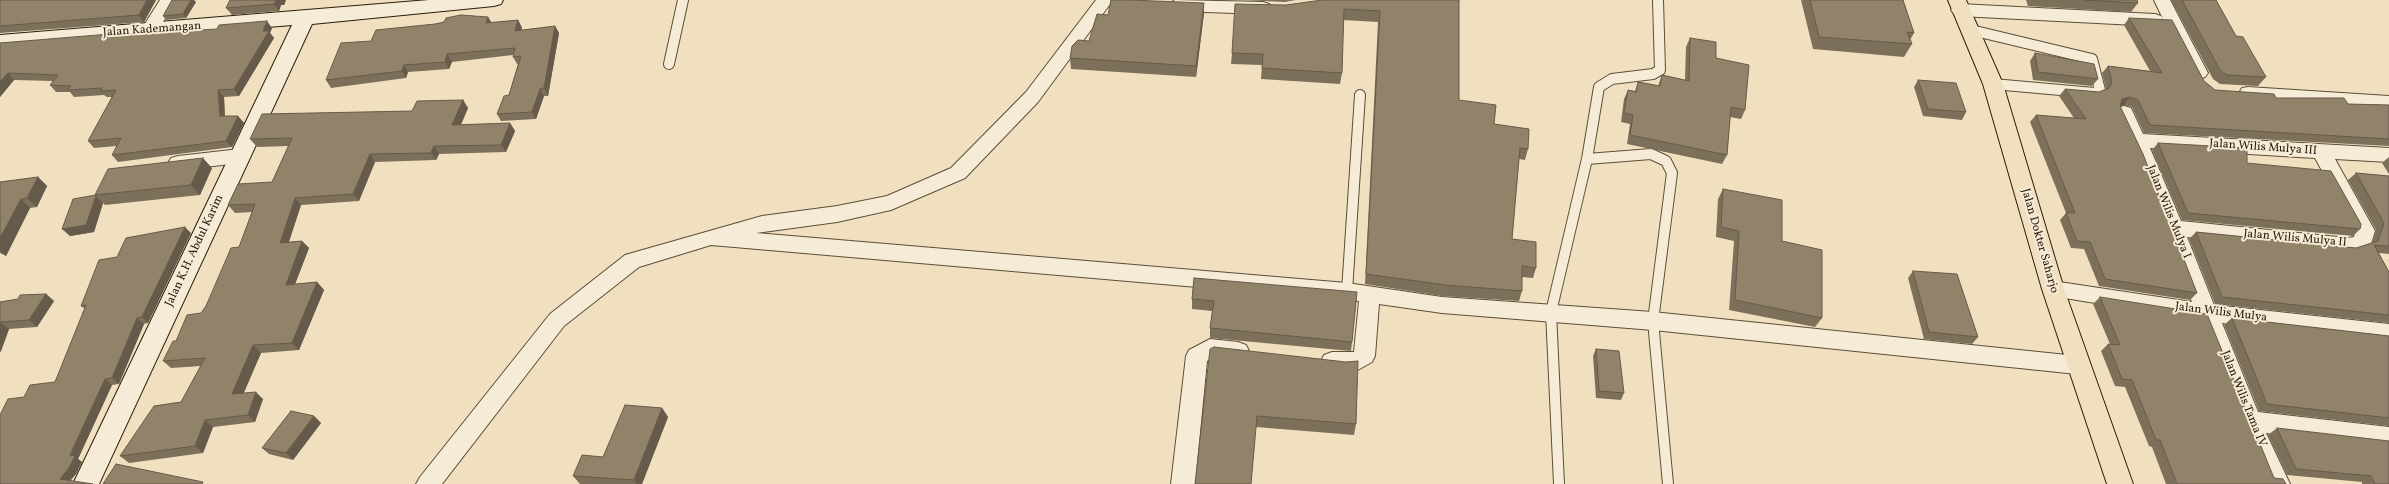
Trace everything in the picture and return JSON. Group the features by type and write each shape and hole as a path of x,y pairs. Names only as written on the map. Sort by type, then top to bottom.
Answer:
{"highway":[{"name":"Jalan Dokter Saharjo","path":"1958,5 1971,30 1993,84 2053,289 2077,365 2120,484"}],"street":[{"path":"150,30 168,0"},
{"name":"Jalan Kademangan","path":"0,42 305,18 428,3 494,0"},
{"path":"2162,0 2205,84 2209,88"},
{"path":"428,484 557,320 632,261 711,236 762,224 837,214 892,203 958,173 1032,97 1109,2"},
{"path":"1158,4 1277,8"},
{"path":"1958,5 2173,21"},
{"name":"Jalan K.H. Abdul Karim","path":"86,484 305,18"},
{"path":"2231,92 2389,102"},
{"name":"Jalan Wilis Mulya I","path":"2124,113 2137,140 2209,313"},
{"name":"Jalan Wilis Mulya III","path":"2137,140 2389,155"},
{"name":"Jalan Wilis Mulya II","path":"2173,228 2348,246 2363,242 2365,231 2321,151"},
{"path":"160,165 240,156"},
{"path":"711,236 1347,291 1442,305 1551,312 1653,321 2077,365"},
{"name":"Jalan Wilis Mulya","path":"2053,289 2209,313 2389,333"},
{"path":"1312,359 1344,363 1356,362 1364,356 1370,295"},
{"name":"Jalan Wilis Tama IV","path":"2209,313 2250,421 2278,484"},
{"path":"1183,484 1197,356 1210,348 1257,353"},
{"path":"2250,421 2389,437"}],"lane":[{"path":"669,64 683,0"},
{"path":"1559,484 1551,312 1587,159 1599,87 1612,79 1653,74 1660,70 1658,0"},
{"path":"1971,30 2092,59 2100,90 2094,93 1993,84"},
{"path":"1347,291 1360,95"},
{"path":"1587,159 1650,154 1666,162 1672,173 1653,321 1668,484"}],"building":[{"path":"0,0 147,0 139,15 0,26"},
{"path":"172,0 191,0 183,14 163,16"},
{"path":"230,0 276,0 274,4 226,8"},
{"path":"1111,0 1204,3 1196,66 1070,58 1072,46 1078,40 1089,41 1097,14 1108,15"},
{"path":"1322,0 1459,0 1459,100 1496,105 1494,124 1529,129 1528,149 1520,148 1512,239 1536,242 1536,268 1522,266 1522,291 1445,285 1366,274 1380,11 1344,9 1342,73 1262,68 1263,54 1232,53 1235,4 1286,5"},
{"path":"1810,0 1903,0 1914,33 1907,32 1912,44 1819,37"},
{"path":"2085,0 2137,0 2138,3"},
{"path":"2182,0 2216,0 2236,36 2243,37 2266,77 2227,75 2220,70"},
{"path":"461,15 488,17 486,23 518,20 515,31 555,26 544,88 540,89 532,112 497,114 504,96 509,95 521,56 513,57 515,48 447,54 445,62 404,65 402,71 326,80 341,43 371,41 376,30 435,24 444,22 446,18"},
{"path":"2129,18 2172,20 2204,81 2215,90 2274,94 2276,98 2344,98 2348,104 2389,105 2389,139 2150,125 2138,100 2130,97 2122,99 2120,106 2143,154 2197,293 2105,279 2090,242 2077,241 2066,213 2075,213 2036,115 2086,119 2065,89 2099,92 2109,88 2112,83 2108,66 2162,73"},
{"path":"267,21 263,31 269,31 234,89 218,90 220,116 238,116 226,141 112,155 121,138 88,141 116,90 101,91 102,88 67,90 71,86 50,85 58,75 8,73 0,82 0,43 171,29 169,32 217,29 219,25"},
{"path":"1690,38 1716,42 1716,58 1749,65 1745,110 1731,107 1727,155 1630,135 1633,115 1624,113 1628,90 1636,92 1638,82 1660,86 1662,75 1689,81"},
{"path":"2035,53 2094,64 2098,79 2038,72"},
{"path":"1918,80 1956,83 1966,112 1928,109"},
{"path":"463,100 452,125 510,123 501,145 434,146 431,153 370,154 353,194 295,198 280,243 302,241 286,285 317,282 292,343 253,345 232,394 256,392 248,415 205,420 195,446 120,456 154,406 181,402 205,358 163,361 173,341 176,341 187,315 201,313 206,306 231,248 239,247 255,204 228,205 238,184 272,182 292,138 250,139 262,114 412,111 417,101"},
{"path":"2158,143 2247,148 2247,163 2331,171 2361,224 2360,229 2188,213"},
{"path":"203,158 191,185 95,195 108,169"},
{"path":"2356,173 2389,176 2389,246 2374,245 2389,272 2389,315 2222,297 2196,232 2356,248 2378,241 2384,223"},
{"path":"38,177 27,198 21,199 0,238 0,182"},
{"path":"1723,189 1782,200 1782,241 1822,250 1822,318 1735,300 1739,231 1721,227"},
{"path":"96,195 86,225 62,229 73,199"},
{"path":"185,227 142,317 137,318 112,378 105,379 70,455 75,456 69,468 60,479 93,484 0,484 0,415 8,399 24,397 30,385 55,382 86,305 81,306 99,260 117,257 126,238"},
{"path":"1913,271 1957,274 1978,337 1929,332"},
{"path":"1194,278 1357,292 1352,342 1210,328 1214,301 1192,299"},
{"path":"46,294 29,320 0,322 0,302 18,299 20,295"},
{"path":"2100,297 2207,314 2274,478 2283,479 2286,484 2177,484 2160,440 2156,440 2132,380 2122,379 2108,344 2120,345"},
{"path":"2232,318 2389,336 2389,418 2267,404"},
{"path":"1214,347 1346,362 1358,361 1356,424 1257,416 1251,484 1195,484 1210,349"},
{"path":"1596,349 1619,351 1624,393 1599,391"},
{"path":"625,405 662,408 634,480 573,476 582,455 603,457"},
{"path":"291,411 314,416 286,453 262,448"},
{"path":"2277,428 2389,441 2389,484 2375,484 2371,476 2296,469"},
{"path":"116,464 203,482 202,484 103,484"}]}
